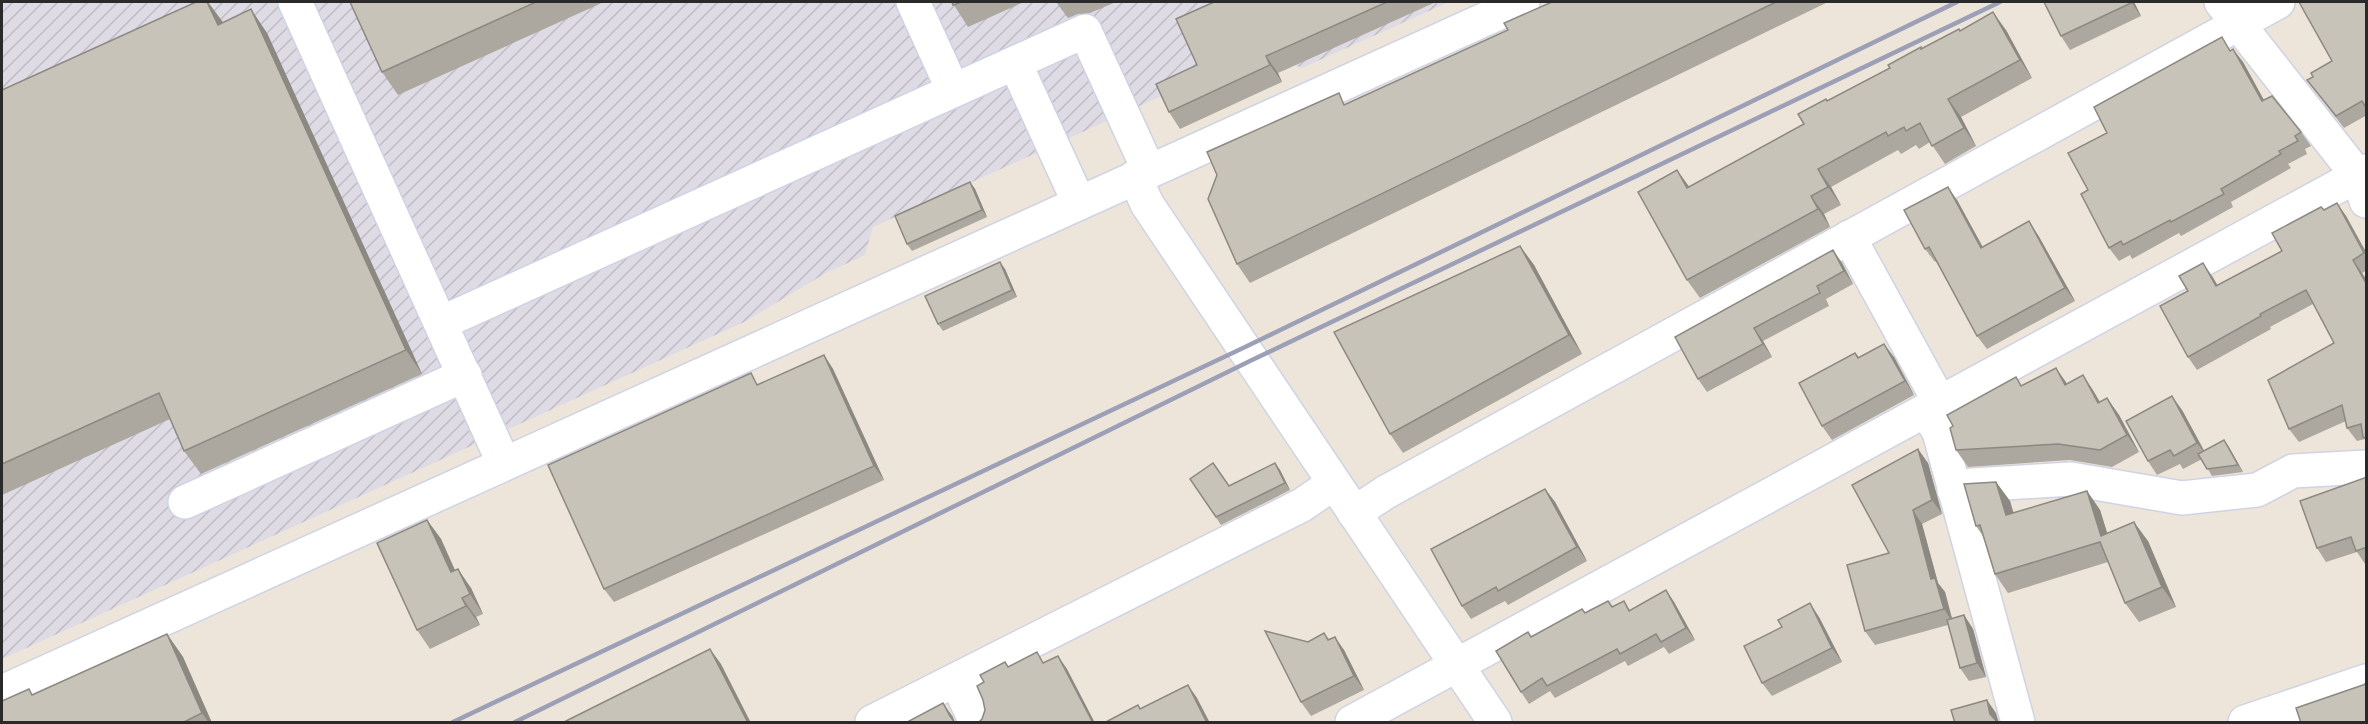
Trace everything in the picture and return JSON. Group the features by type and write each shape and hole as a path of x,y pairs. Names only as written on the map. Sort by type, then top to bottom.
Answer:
{"street":[{"path":"295,2 504,464"},
{"path":"913,2 954,90"},
{"path":"2,692 1523,2"},
{"path":"1354,513 1386,492 1849,237 2229,13 2278,2"},
{"path":"1352,723 1933,406 2364,183 2229,13"},
{"path":"441,323 1085,31 1142,174 1147,204 1495,723"},
{"path":"1016,63 1079,203"},
{"path":"1849,237 1933,406 2018,723"},
{"path":"185,502 465,375"},
{"path":"1954,490 1972,485 2071,479 2182,498 2257,490 2293,471 2367,467"},
{"path":"872,723 1302,505 1334,483"},
{"path":"956,680 976,723"},
{"path":"2245,723 2367,681"}],"shaded area":[{"path":"2,2 1449,2 1302,68 1261,51 873,227 865,255 826,273 744,322 2,659"}],"building":[{"path":"196,2 207,2 218,25 251,9 406,350 184,451 159,393 2,464 2,90"},
{"path":"350,2 536,2 382,72"},
{"path":"1214,2 1387,2 1266,56 1270,65 1169,112 1156,84 1197,65 1176,19"},
{"path":"1552,2 1776,2 1237,264 1208,199 1217,175 1207,152 1339,93 1344,105 1508,30 1504,23"},
{"path":"2044,2 2131,2 2131,3 2061,36"},
{"path":"2299,2 2367,2 2367,109 2362,101 2336,116 2307,80 2313,77 2311,73 2332,61"},
{"path":"1993,12 2020,60 1948,99 1964,128 1932,146 1920,123 1906,131 1904,127 1888,136 1886,132 1818,169 1828,187 1811,196 1818,209 1687,280 1638,192 1677,170 1687,188 1804,124 1798,114 1890,68 1888,65 1921,47 1921,49 1959,29 1960,31"},
{"path":"2222,37 2230,51 2233,49 2262,101 2272,96 2301,132 2295,136 2298,141 2279,151 2281,154 2221,189 2224,194 2123,245 2121,241 2109,248 2081,194 2088,190 2068,153 2107,133 2094,107"},
{"path":"970,182 982,210 907,244 895,216"},
{"path":"1948,187 1981,248 2029,221 2065,288 1977,336 1929,247 1925,249 1904,210"},
{"path":"2337,203 2364,253 2353,260 2367,285 2367,439 2363,437 2361,424 2347,428 2342,405 2289,429 2268,380 2334,343 2306,290 2260,314 2261,316 2188,357 2160,306 2188,291 2179,276 2203,263 2216,286 2282,251 2272,233 2321,207 2324,210"},
{"path":"1520,246 1569,335 1390,434 1334,332"},
{"path":"1833,250 1844,271 1817,286 1820,293 1754,328 1763,344 1698,379 1675,337"},
{"path":"1000,262 1012,290 938,324 925,296"},
{"path":"1884,344 1905,381 1822,426 1799,383 1855,353 1858,358"},
{"path":"824,355 874,466 604,589 548,465 751,373 757,385"},
{"path":"2056,368 2065,385 2083,375 2098,403 2107,398 2127,435 2100,450 2058,444 1956,450 1950,428 1953,426 1947,415 2016,377 2021,386"},
{"path":"2172,396 2197,443 2174,456 2170,450 2148,461 2126,421"},
{"path":"2224,440 2238,465 2207,469 2198,454"},
{"path":"1918,449 1932,500 1913,510 1931,579 1935,578 1944,609 1865,631 1847,565 1889,553 1852,485"},
{"path":"1213,463 1229,486 1275,463 1285,483 1216,517 1190,479"},
{"path":"2367,477 2367,547 2356,551 2351,537 2317,548 2300,501"},
{"path":"1996,482 2006,515 2087,491 2101,536 2134,522 2162,587 2125,603 2100,542 1995,574 1980,525 1976,526 1964,484"},
{"path":"1545,489 1577,547 1498,591 1496,587 1462,606 1431,549"},
{"path":"427,520 451,572 458,569 470,594 462,598 466,606 417,630 377,543"},
{"path":"1666,590 1686,628 1661,642 1656,634 1620,654 1617,649 1547,686 1542,678 1521,692 1496,651 1528,632 1531,637 1582,609 1585,613 1608,601 1612,607 1624,601 1629,611"},
{"path":"1810,603 1832,648 1762,683 1744,646 1782,627 1778,620"},
{"path":"1964,615 1977,663 1960,668 1947,620"},
{"path":"1265,631 1308,642 1324,633 1328,640 1335,637 1354,676 1301,702"},
{"path":"167,634 202,713 182,723 2,723 2,701 29,689 32,695"},
{"path":"710,649 748,723 562,723"},
{"path":"1037,652 1043,663 1058,656 1093,723 978,723 985,710 977,686 984,682 980,675 1005,662 1008,667"},
{"path":"2367,683 2367,723 2301,723 2296,708"},
{"path":"1188,685 1207,723 1104,723 1138,705 1140,709"},
{"path":"1987,700 1990,714 1998,723 1955,723 1951,710"},
{"path":"943,703 955,723 910,723 909,721"}],"railway":[{"path":"453,722 1243,348 1957,2"},
{"path":"515,722 1252,360 2000,2"}]}
